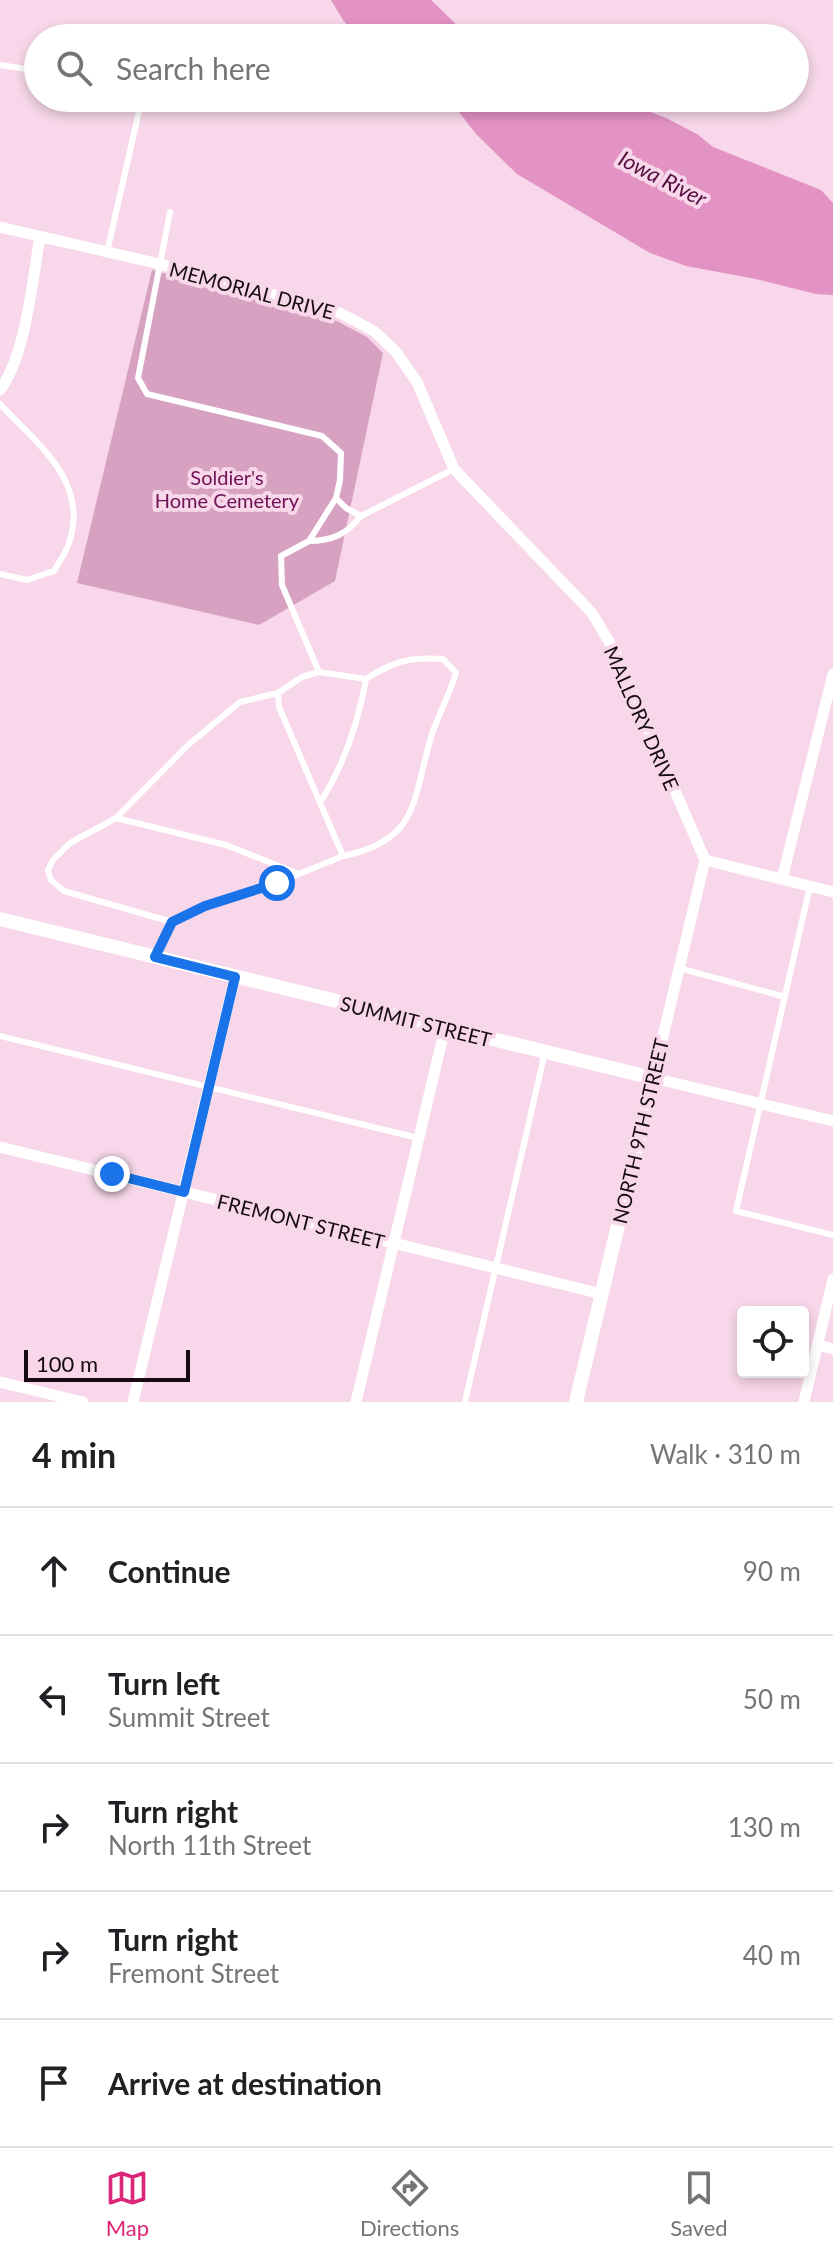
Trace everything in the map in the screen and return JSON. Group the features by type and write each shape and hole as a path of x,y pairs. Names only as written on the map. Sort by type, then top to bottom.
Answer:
{"street":[{"name":"MEMORIAL DRIVE","path":"0,227 159,264 340,313 374,331 396,352 417,382 454,469 498,516"},
{"path":"0,390 9,378 20,342 40,237"},
{"name":"MALLORY DRIVE","path":"498,516 592,613 615,652 705,860"},
{"path":"782,879 833,674"},
{"path":"705,860 833,892"},
{"name":"NORTH 9TH STREET","path":"579,1401 705,860"},
{"name":"SUMMIT STREET","path":"0,919 833,1121"},
{"path":"133,1402 235,977"},
{"path":"356,1402 445,1028"},
{"name":"FREMONT STREET","path":"0,1147 602,1294"},
{"path":"804,1402 833,1279"},
{"path":"818,1345 833,1349"},
{"path":"0,1382 83,1402"}],"lane":[{"path":"0,65 24,69"},
{"path":"107,252 139,112"},
{"path":"170,212 138,378 147,394 322,436 341,453 336,498 309,541"},
{"path":"0,404 44,447 61,471 70,492 73,517 69,543 54,571 27,580 0,574"},
{"path":"319,672 282,585 281,556 309,541 325,541 350,530 361,516 454,469"},
{"path":"336,498 361,516"},
{"path":"155,957 172,922 205,906 343,856 365,852 391,838 409,819 433,731 456,673 443,659 420,657 392,663 366,679 319,672 302,677 278,693 240,702 188,745 116,818 70,843 48,870 51,880 64,891 172,922"},
{"path":"320,803 338,774 361,705 366,679"},
{"path":"278,693 279,707 343,856"},
{"path":"116,818 226,845 300,874"},
{"path":"810,886 736,1211 833,1235"},
{"path":"679,968 785,997"},
{"path":"0,1036 418,1138"},
{"path":"465,1402 545,1052"}],"green space":[{"name":"Soldier's Home Cemetery","path":"152,270 337,321 367,337 383,353 335,581 259,625 77,583"}],"water":[{"path":"331,0 431,0 456,24 346,24"},
{"name":"Iowa River","path":"459,112 651,112 666,118 697,134 713,147 821,190 833,203 833,295 686,266 650,253 517,174 476,134"}],"route":[{"path":"112,1174 184,1192 235,977 155,957 172,922 205,906 277,883"}]}
